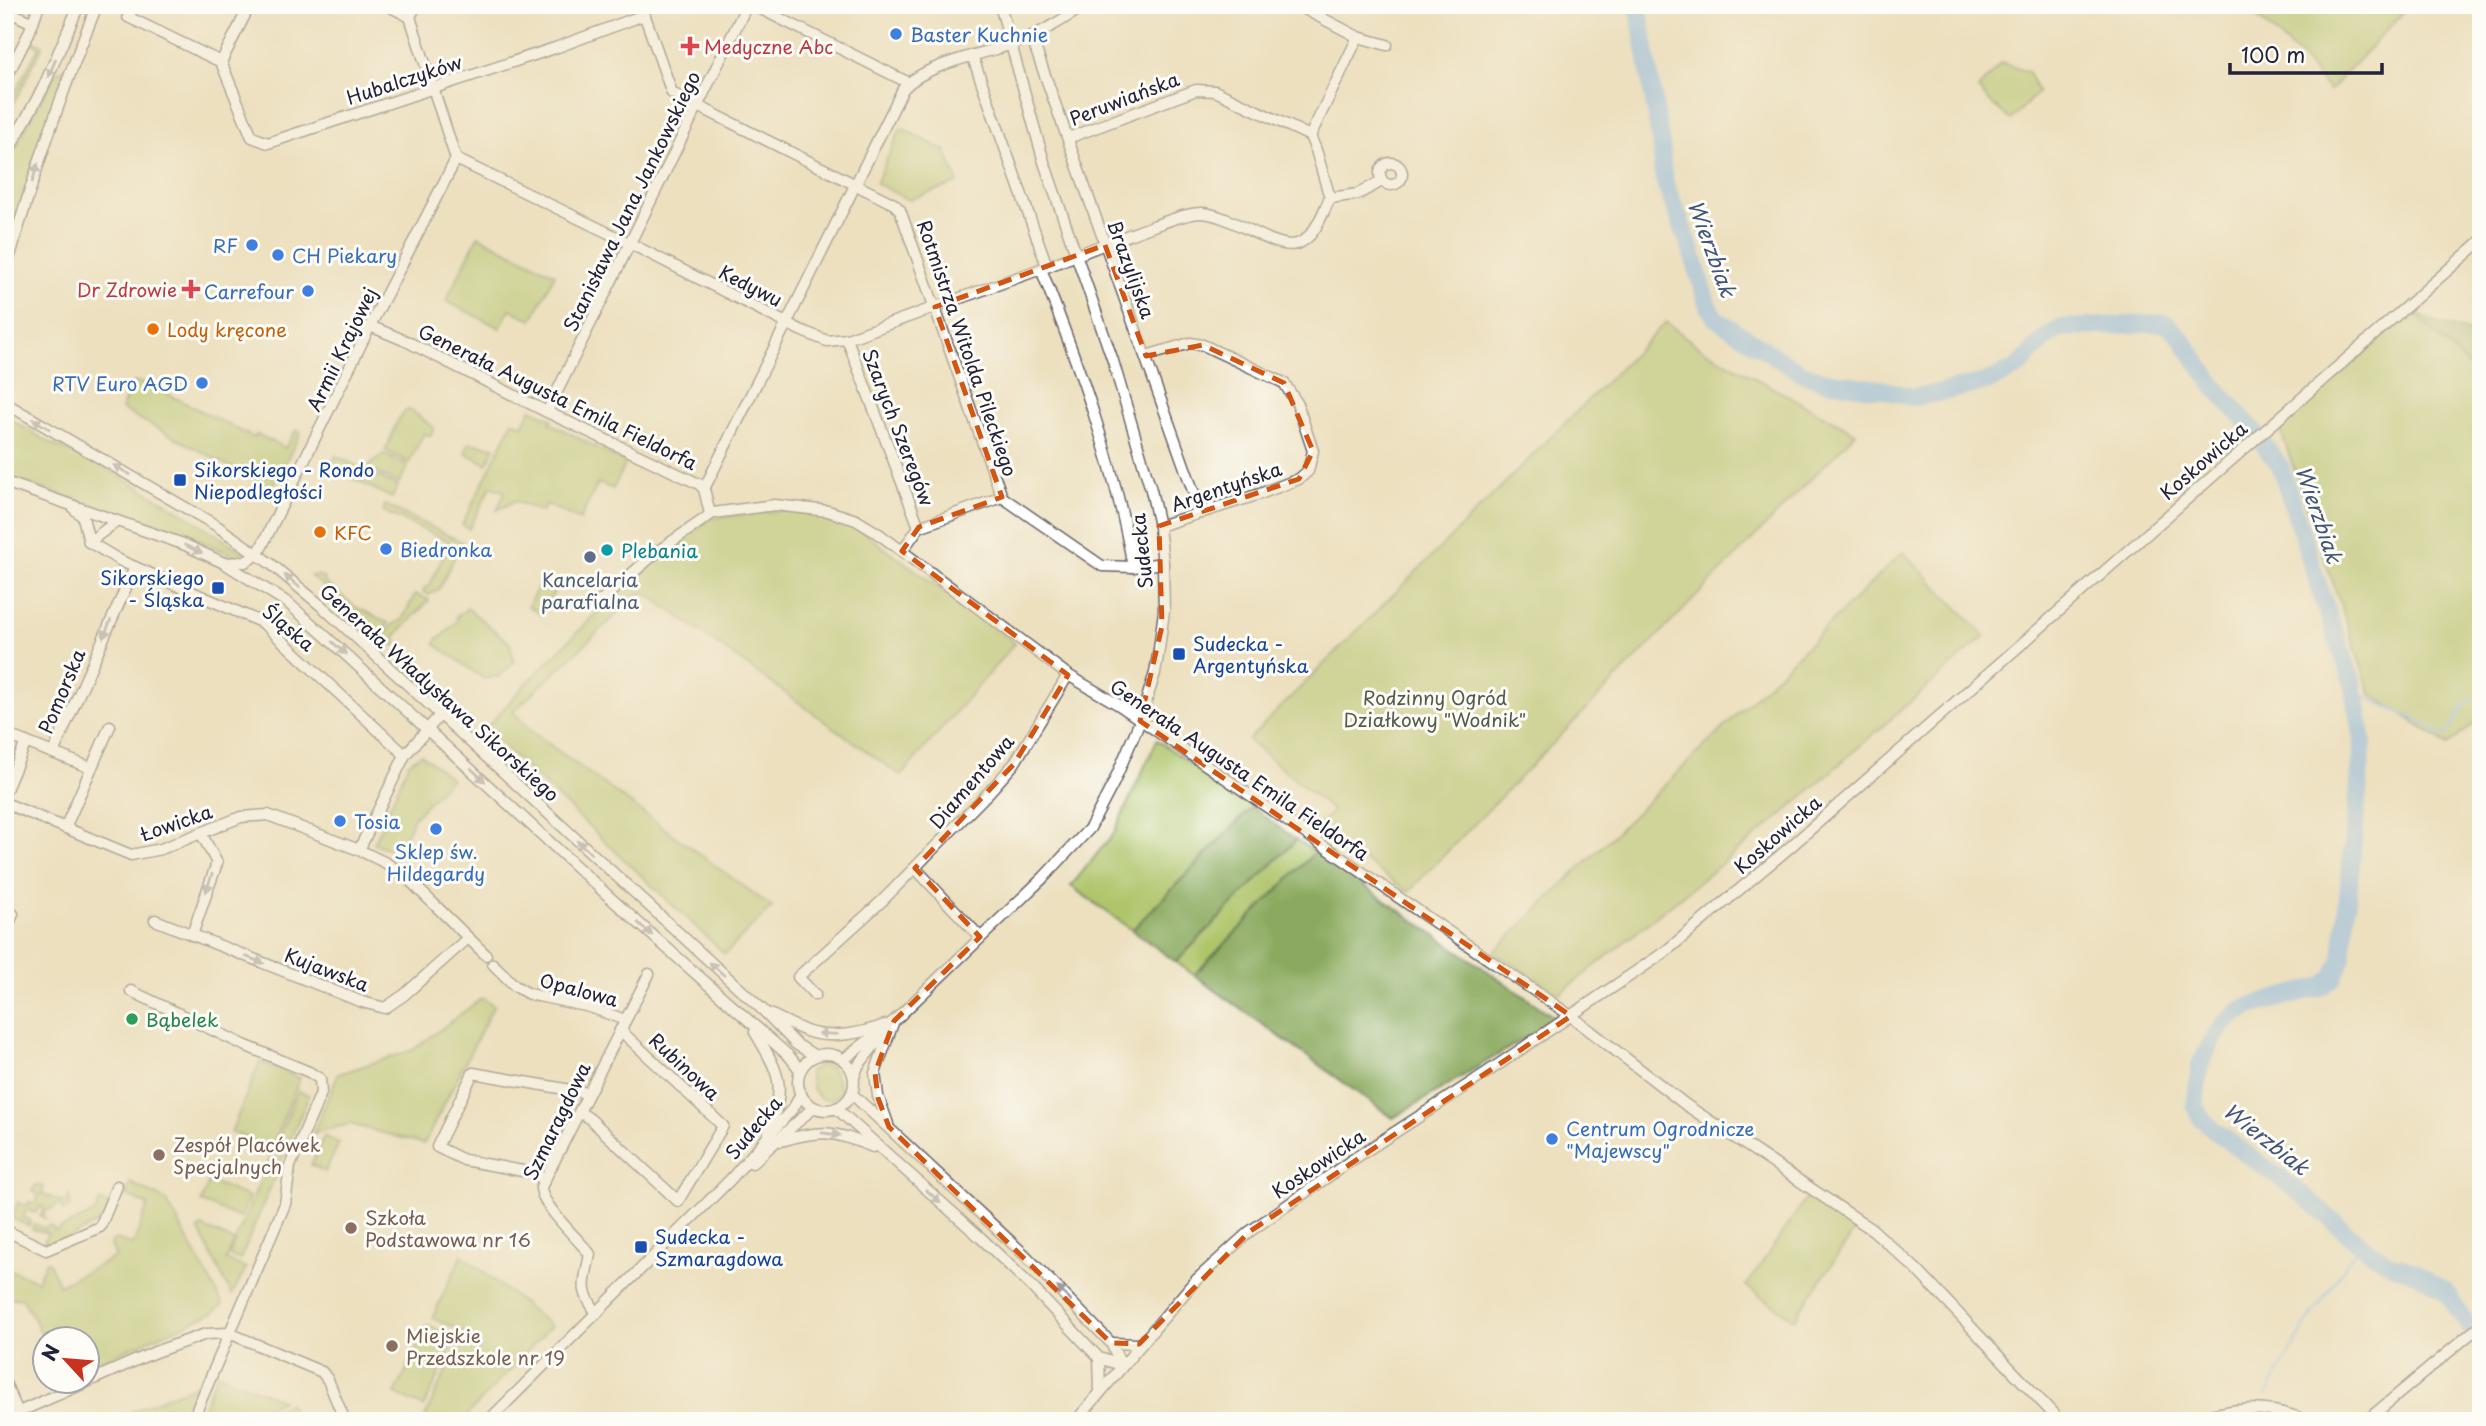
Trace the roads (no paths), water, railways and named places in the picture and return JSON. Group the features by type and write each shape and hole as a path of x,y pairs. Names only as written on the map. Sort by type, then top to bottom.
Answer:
{"street":[{"path":"5,80 39,5"},
{"path":"5,157 43,88 79,5"},
{"path":"5,273 65,82 97,5"},
{"path":"134,5 128,17 221,62 250,5"},
{"path":"387,5 410,17"},
{"path":"415,5 410,17 456,159"},
{"name":"Stanisława Jana Jankowskiego","path":"547,412 747,5"},
{"path":"753,5 909,83"},
{"name":"Sudecka","path":"844,1060 894,1021 1090,828 1114,782 1140,721 1155,673 1159,649 1164,611 1159,526 1125,398 1044,162 1000,5"},
{"path":"704,489 898,97 909,83 926,73 972,55 1031,36 1086,5"},
{"path":"1297,5 1318,10 1358,37 1387,45"},
{"path":"5,10 33,23"},
{"name":"Hubalczyków","path":"221,62 252,137 268,142 433,88 642,10"},
{"name":"Rotmistrza Witolda Pileckiego","path":"642,10 672,93 894,204 900,210 1002,497 1102,566 1133,567 1163,563"},
{"name":"Brazylijska","path":"1031,36 1201,513"},
{"path":"1358,37 1310,135 1330,198 1358,194 1382,181"},
{"path":"972,55 1079,368 1126,526 1133,567"},
{"name":"Peruwiańska","path":"1068,138 1196,90 1214,91 1310,135"},
{"name":"Kedywu","path":"456,159 819,339 835,341 847,339 1185,216 1201,213 1220,215 1289,246 1307,239 1330,198"},
{"name":"Armii Krajowej","path":"258,554 456,159"},
{"name":"Koskowicka","path":"1076,1421 1194,1282 1249,1232 1665,951 1752,880 2481,241"},
{"name":"Generała Augusta Emila Fieldorfa","path":"370,327 406,341 692,481 704,489 710,514"},
{"name":"Szarych Szeregów","path":"847,339 919,527"},
{"name":"Argentyńska","path":"1146,356 1190,343 1203,345 1284,383 1297,403 1313,451 1308,471 1300,480 1159,526"},
{"name":"Generała Władysława Sikorskiego","path":"6,403 217,526 258,554 325,609 764,1011 796,1044 816,1056"},
{"name":"Generała Władysława Sikorskiego","path":"5,482 183,544 224,563 296,610 790,1057 800,1070"},
{"name":"Szarych Szeregów","path":"902,551 919,527 1002,497"},
{"path":"62,502 83,517 89,542 117,521"},
{"name":"Generała Augusta Emila Fieldorfa","path":"598,603 658,551 710,514 775,505 828,511 856,520 902,551 1068,675 1119,705 1571,1016 1686,1105 1872,1230 1916,1269 2060,1421"},
{"name":"Śląska","path":"89,542 135,567 263,623 405,755"},
{"path":"224,563 245,562 258,554"},
{"name":"Pomorska","path":"5,792 26,742 53,753 135,567"},
{"name":"Diamentowa","path":"815,995 798,977 915,868 1014,764 1068,675"},
{"path":"359,850 405,755 440,715"},
{"path":"65,828 110,726"},
{"path":"5,734 26,742"},
{"path":"53,753 90,768"},
{"name":"Łowicka","path":"5,803 131,855 161,849 241,817 268,815 359,850 404,875 468,938"},
{"path":"192,935 217,863 201,833"},
{"path":"915,868 980,937"},
{"path":"5,933 13,914"},
{"name":"Kujawska","path":"155,920 362,1002 385,1008 404,995 468,938"},
{"name":"Opalowa","path":"468,938 515,986 529,993 599,1010 623,1025"},
{"name":"Szmaragdowa","path":"597,1313 585,1298 584,1286 590,1254 541,1194 544,1179 649,974"},
{"path":"131,991 320,1079 321,1093 290,1166 285,1204 192,1421"},
{"path":"764,1011 819,1034 842,1034 876,1028 894,1021"},
{"path":"889,1127 878,1096 875,1073 894,1021"},
{"name":"Sudecka","path":"854,1077 858,1066 894,1021"},
{"name":"Rubinowa","path":"580,1112 678,1200 723,1126 623,1025"},
{"path":"752,1025 774,1064 779,1081 777,1109 765,1140"},
{"path":"830,1054 844,1060 854,1077 852,1094 836,1108 821,1110 814,1107 801,1094 798,1086 800,1070 816,1056 830,1054"},
{"path":"544,1179 533,1173 464,1160 437,1147 473,1073 588,1093"},
{"name":"Sudecka","path":"488,1421 730,1180 794,1107 801,1094"},
{"path":"852,1094 1026,1256 1111,1343 1121,1365"},
{"name":"Sudecka","path":"730,1180 778,1142 814,1107"},
{"path":"836,1108 981,1238 1099,1358 1121,1365"},
{"path":"778,1142 810,1133 833,1133 882,1151"},
{"path":"5,1230 46,1250 66,1243 100,1227 117,1186"},
{"path":"2366,1421 2480,1326"},
{"path":"5,1418 156,1352 206,1334 229,1333 322,1372 345,1421"},
{"path":"1111,1343 1139,1344"},
{"path":"1099,1358 1100,1391"},
{"path":"5,1382 18,1412"},
{"path":"2185,1421 2231,1409 2248,1408 2283,1412 2307,1421"}],"waterway":[{"name":"Wierzbiak","path":"1638,5 1665,183 1692,252 1707,303 1715,318 1802,373 1825,381 1885,390 1911,397 1987,382 2018,367 2044,339 2061,328 2163,323 2170,326 2181,338 2215,387 2280,466 2353,683 2363,741 2342,958 2334,977 2323,986 2251,1006 2223,1025 2200,1065 2195,1105 2200,1117 2215,1131 2303,1195 2365,1248 2391,1265 2415,1272 2445,1291 2481,1343"},
{"path":"2355,692 2427,725 2437,734 2445,735 2462,708 2481,696"},
{"path":"2266,1395 2305,1326 2360,1244"}],"place":[{"name":"Baster Kuchnie","path":"896,34"},
{"name":"Medyczne Abc","path":"690,46"},
{"name":"RF","path":"252,245"},
{"name":"CH Piekary","path":"278,255"},
{"name":"Dr Zdrowie","path":"191,289"},
{"name":"Carrefour","path":"308,291"},
{"name":"Lody kręcone","path":"153,329"},
{"name":"RTV Euro AGD","path":"202,383"},
{"name":"Sikorskiego - Rondo Niepodległości","path":"180,480"},
{"name":"KFC","path":"320,532"},
{"name":"Biedronka","path":"386,549"},
{"name":"Plebania","path":"607,550"},
{"name":"Kancelaria parafialna","path":"590,557"},
{"name":"Sikorskiego - Śląska","path":"218,588"},
{"name":"Sudecka - Argentyńska","path":"1179,654"},
{"name":"Tosia","path":"340,821"},
{"name":"Sklep św. Hildegardy","path":"436,829"},
{"name":"Bąbelek","path":"132,1019"},
{"name":"Centrum Ogrodnicze \"Majewscy\"","path":"1552,1139"},
{"name":"Zespół Placówek Specjalnych","path":"159,1155"},
{"name":"Szkoła Podstawowa nr 16","path":"351,1228"},
{"name":"Sudecka - Szmaragdowa","path":"641,1247"},
{"name":"Miejskie Przedszkole nr 19","path":"392,1346"}],"park label":[{"name":"Rodzinny Ogród Działkowy \"Wodnik\"","path":"1435,708"}]}
